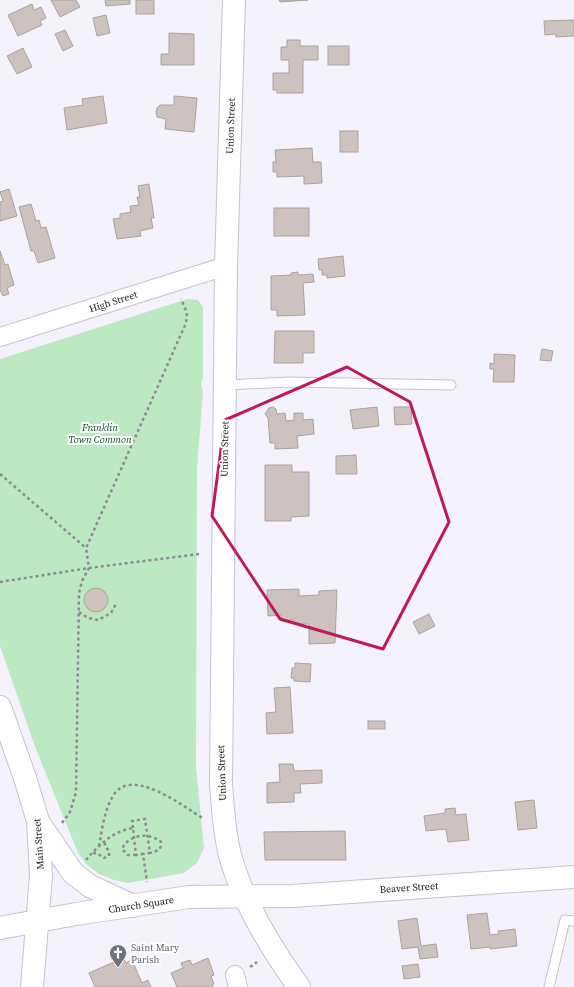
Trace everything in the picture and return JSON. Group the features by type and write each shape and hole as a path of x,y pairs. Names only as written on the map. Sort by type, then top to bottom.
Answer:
{"main road":[{"name":"Union Street","path":"234,0 226,266 220,767 227,840 235,870 245,896 268,941 299,987"},
{"name":"Main Street","path":"0,707 27,783 38,821 41,875 32,987"},
{"path":"38,821 73,873 90,886 133,906"},
{"name":"Beaver Street","path":"245,896 292,896 574,877"},
{"name":"Church Square","path":"0,928 37,920 189,897 245,896"}],"street":[{"name":"High Street","path":"0,337 226,266"}],"lane":[{"path":"225,385 290,382 451,385"},
{"path":"549,987 565,920 574,920"}],"path":[{"path":"62,823 70,812 76,792 79,593 82,581 89,568 86,548 186,323 187,313 180,296"},
{"path":"0,474 86,548"},
{"path":"0,582 89,568 199,554"},
{"path":"79,612 88,618 98,620 108,615 116,604"},
{"path":"99,846 110,802 116,791 126,785 142,784 163,794 205,819"},
{"path":"136,855 132,821 145,819 150,853"},
{"path":"83,864 99,846 119,832 133,828"},
{"path":"147,835 158,840 162,844 158,851 128,855 122,849 126,842 134,837 147,835"},
{"path":"93,853 97,853 104,858 109,856 109,851 104,846 106,841"},
{"path":"143,854 147,882"}],"highlighted area":[{"path":"347,367 410,402 449,522 383,649 280,619 212,516 225,420"}],"green space":[{"name":"Franklin Town Common","path":"187,299 198,300 203,307 203,377 201,384 203,393 197,469 196,767 204,848 197,863 184,873 128,883 114,880 99,874 87,865 78,853 34,744 0,646 0,359"}],"building":[{"path":"51,0 76,0 80,7 60,17"},
{"path":"105,0 130,0 130,4 106,6"},
{"path":"136,0 154,0 154,14 136,14"},
{"path":"279,0 308,0 280,2"},
{"path":"32,4 34,10 41,7 46,18 40,21 42,25 18,36 8,15"},
{"path":"106,15 110,33 97,36 93,18"},
{"path":"574,20 574,36 556,37 556,34 545,35 544,21"},
{"path":"65,30 73,46 63,51 55,34"},
{"path":"169,33 194,34 194,65 161,65 161,54 169,54"},
{"path":"287,40 300,40 300,46 318,46 318,60 303,60 303,93 277,93 277,90 273,90 273,73 289,73 289,60 281,60 281,47 287,47"},
{"path":"328,46 349,46 349,65 328,65"},
{"path":"23,48 32,67 17,74 7,56"},
{"path":"103,96 107,123 67,130 64,108 83,105 82,99"},
{"path":"174,96 197,98 194,132 165,129 166,119 157,117 157,108 160,105 174,105"},
{"path":"340,131 358,131 358,152 340,152"},
{"path":"312,148 313,162 321,162 322,183 304,184 304,176 277,177 277,172 273,172 273,162 276,162 275,150"},
{"path":"149,184 154,218 151,218 153,228 140,231 141,236 117,239 113,219 120,218 120,214 131,212 130,206 139,205 137,197 140,197 138,186"},
{"path":"9,189 17,216 0,221 0,202 3,201 0,192"},
{"path":"31,204 36,221 39,220 41,228 46,227 55,258 38,263 34,251 31,251 19,207"},
{"path":"274,208 309,208 309,236 274,236"},
{"path":"0,251 5,265 8,264 14,285 7,288 9,294 3,296 0,290"},
{"path":"343,256 345,276 327,278 327,275 322,275 322,270 319,270 318,259"},
{"path":"298,272 298,275 313,274 314,282 303,283 305,315 277,316 277,310 271,310 271,276 291,275 291,273"},
{"path":"275,331 314,331 314,353 303,353 303,363 274,363"},
{"path":"542,349 553,351 551,361 540,360"},
{"path":"494,354 515,355 514,382 493,382 494,369 490,369 490,363 494,364"},
{"path":"273,407 276,409 277,414 285,413 286,421 294,420 294,413 303,413 303,420 313,419 314,434 297,436 298,448 275,449 275,443 270,443 268,418 265,414 269,408"},
{"path":"377,407 379,426 353,429 350,410"},
{"path":"394,407 411,407 412,424 395,425"},
{"path":"356,455 357,474 336,474 336,456"},
{"path":"265,465 292,465 292,472 309,472 309,516 291,517 291,521 265,521"},
{"path":"96,588 104,592 108,600 104,608 96,612 88,608 84,600 88,592"},
{"path":"299,589 299,596 319,595 319,591 337,590 335,643 309,644 309,624 294,624 294,620 281,621 281,615 268,616 267,590"},
{"path":"429,614 435,626 419,634 413,622"},
{"path":"295,663 311,664 310,682 294,681 294,678 291,678 292,668 295,668"},
{"path":"290,687 293,733 267,734 266,713 276,712 274,688"},
{"path":"368,721 385,721 385,729 368,729"},
{"path":"279,764 293,764 294,771 322,770 322,783 300,784 301,793 294,793 294,802 267,803 267,783 280,782"},
{"path":"534,800 537,828 518,830 515,802"},
{"path":"455,808 456,815 466,814 469,840 448,842 446,829 426,831 424,816 445,813 445,809"},
{"path":"345,831 346,860 265,860 264,832"},
{"path":"487,913 490,935 499,934 498,931 515,929 517,946 490,949 490,947 471,949 467,915"},
{"path":"417,918 421,946 436,944 438,957 420,959 418,947 402,949 398,921"},
{"name":"Saint Mary Parish","path":"123,958 126,963 132,960 142,983 148,980 151,987 95,987 89,973"},
{"path":"208,958 214,975 211,976 214,984 212,985 213,987 177,987 171,973 183,968 181,963 190,960 192,965"},
{"path":"418,964 420,977 404,979 402,966"}],"place":[{"name":"Saint Mary Parish","path":"118,968"}]}
